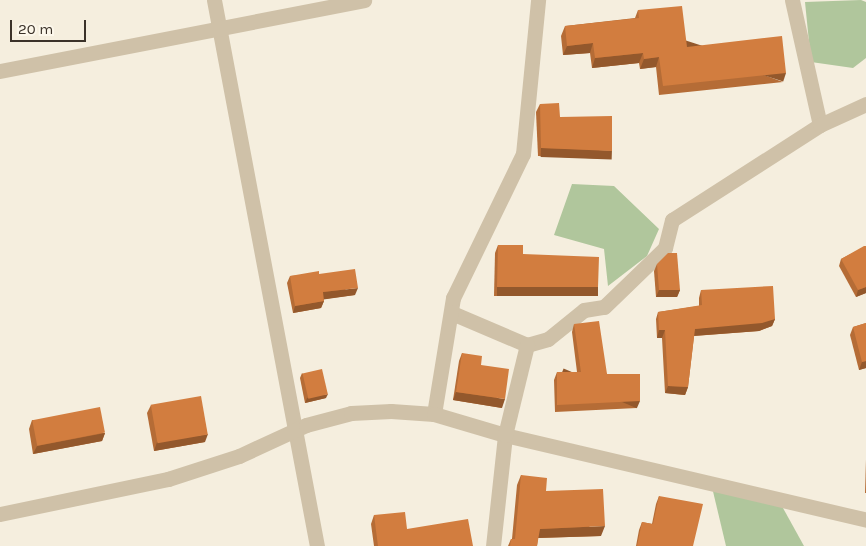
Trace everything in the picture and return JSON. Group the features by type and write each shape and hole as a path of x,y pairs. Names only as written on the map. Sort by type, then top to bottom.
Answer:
{"street":[{"path":"214,0 218,30 317,546"},
{"path":"0,71 364,0"},
{"path":"434,414 453,298 523,154 538,0"},
{"path":"792,0 820,126"},
{"path":"452,313 527,345 548,339 584,310 604,307 665,248 672,220 820,126 866,104"},
{"path":"493,546 505,435 527,345"},
{"path":"0,514 168,479 238,456 294,430 351,413 391,411 434,414 505,435 866,520"}],"green space":[{"path":"861,0 866,2 866,58 853,68 811,62 805,2"},
{"path":"572,184 614,186 659,229 647,256 608,286 604,249 554,235"},
{"path":"711,483 778,499 804,546 726,546"}],"building":[{"path":"682,6 687,47 782,36 786,73 663,86 659,57 644,59 643,53 595,58 593,43 567,46 565,26 639,18 638,10"},
{"path":"559,103 560,117 612,116 612,151 541,148 540,104"},
{"path":"498,245 523,245 523,254 599,257 598,287 497,287"},
{"path":"866,246 866,287 858,290 841,259"},
{"path":"668,253 677,253 680,290 659,290 657,264"},
{"path":"355,269 358,288 323,292 324,301 295,306 290,276 319,271 319,274"},
{"path":"773,286 775,319 762,323 695,329 688,387 668,386 665,330 659,330 658,312 702,305 701,290"},
{"path":"599,321 607,374 640,374 640,401 557,405 557,372 581,372 574,324"},
{"path":"866,323 866,361 862,362 853,327"},
{"path":"462,353 482,356 481,365 509,369 505,399 456,392"},
{"path":"322,369 328,394 308,399 303,373"},
{"path":"201,396 208,434 158,443 151,405"},
{"path":"100,407 105,433 37,446 32,420"},
{"path":"521,475 547,478 546,491 603,489 605,526 540,529 537,546 510,546 511,539 515,539"},
{"path":"659,496 703,504 693,546 637,546 642,522 653,524"},
{"path":"405,512 407,529 468,519 473,546 378,546 374,515"}]}
